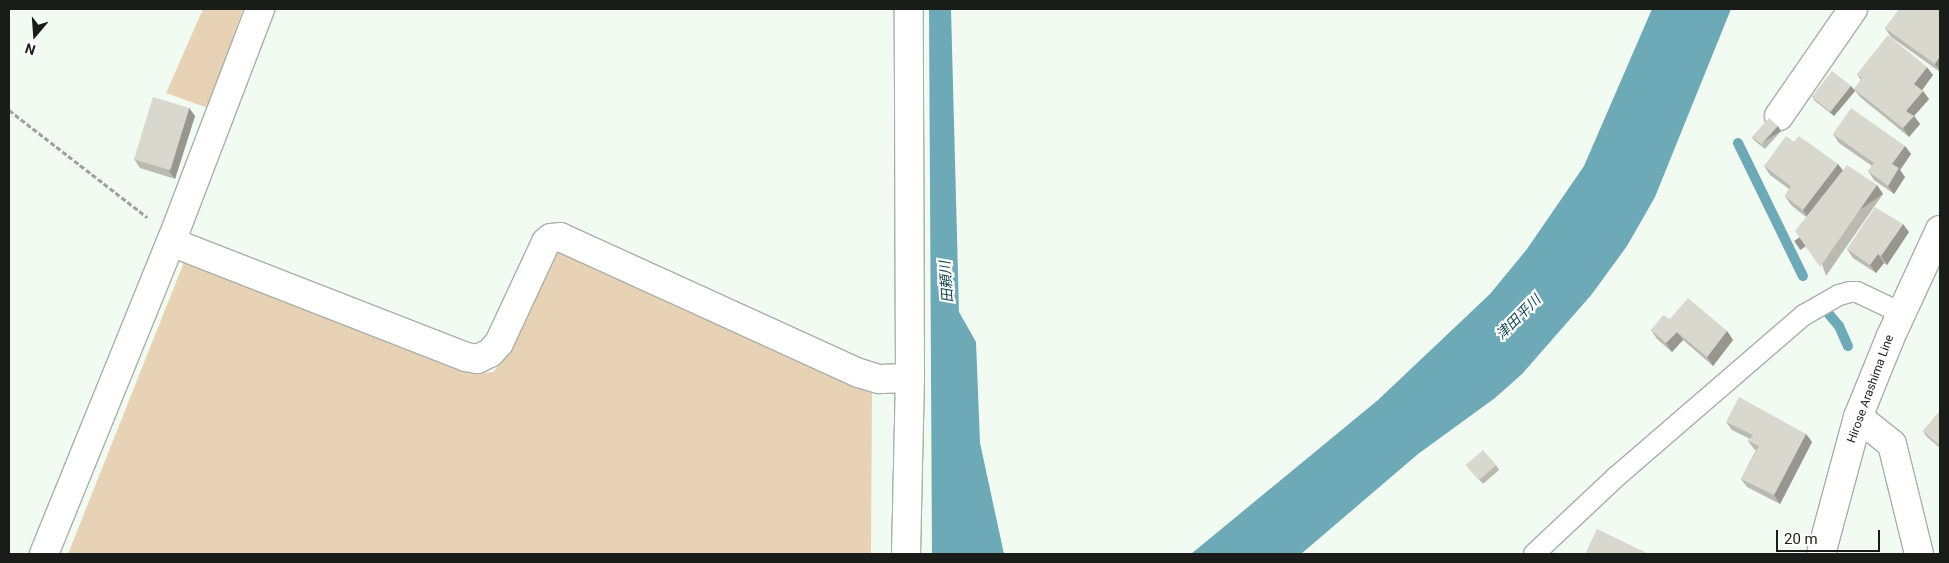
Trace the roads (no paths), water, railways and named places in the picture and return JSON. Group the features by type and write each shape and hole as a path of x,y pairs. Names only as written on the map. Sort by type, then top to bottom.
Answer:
{"street":[{"path":"44,554 172,240 260,9"},
{"path":"906,554 910,378 909,9"},
{"path":"1779,116 1852,9"},
{"name":"Hirose Arashima Line","path":"1821,554 1858,417 1901,313 1940,230"},
{"path":"172,240 466,357 477,359 490,353 499,344 546,242 551,238 560,237 859,373 879,379 910,378"},
{"path":"1858,417 1892,444 1919,554"}],"lane":[{"path":"1534,554 1616,477 1804,315 1839,295 1850,292 1857,292 1901,313"}],"water":[{"name":"田頼川","path":"929,9 951,9 959,312 976,342 980,443 1004,554 932,554"},
{"name":"津田平川","path":"1652,9 1731,9 1655,197 1627,246 1592,294 1522,374 1495,398 1418,454 1301,554 1191,554 1378,400 1490,294 1527,249 1584,166"}],"waterway":[{"path":"1738,143 1803,276"},
{"path":"1828,313 1839,326 1848,346"}]}
